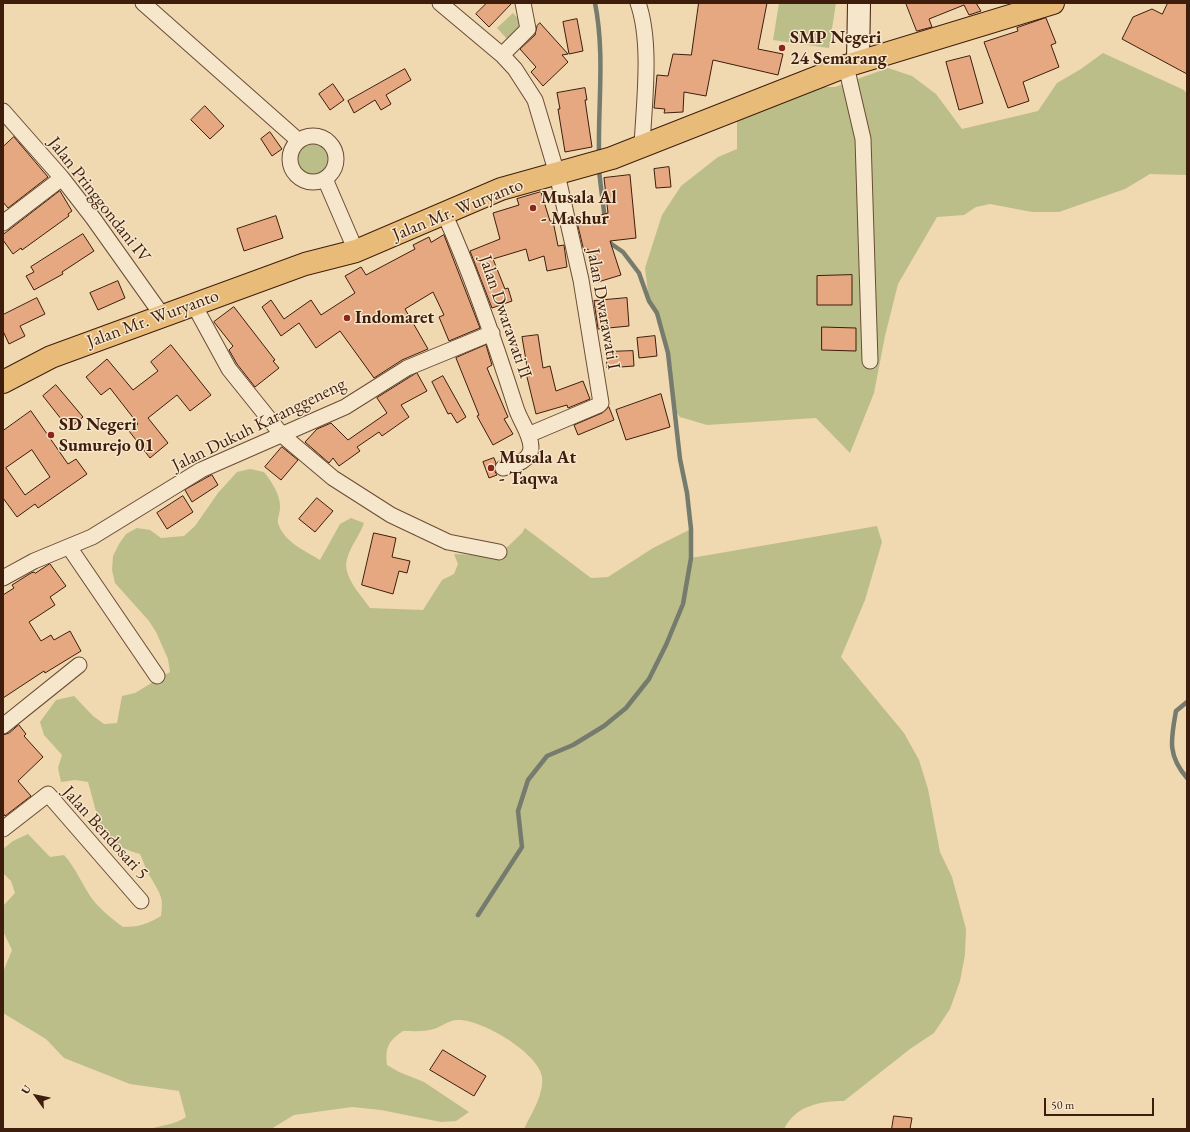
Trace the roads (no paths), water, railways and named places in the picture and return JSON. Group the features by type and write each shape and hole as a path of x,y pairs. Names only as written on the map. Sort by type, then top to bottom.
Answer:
{"main road":[{"path":"852,64 859,3"},
{"name":"Jalan Mr. Wuryanto","path":"3,382 51,357 162,315 194,305 305,264 356,251 501,190 612,158 852,64 1053,3"}],"street":[{"path":"143,3 299,141"},
{"name":"Jalan Dwarawati I","path":"440,3 502,55 535,100 557,174 581,280 601,403 528,434"},
{"path":"502,55 528,29 523,3"},
{"path":"638,3 642,15 645,37 645,91 642,146"},
{"path":"852,64 863,139 870,361"},
{"name":"Jalan Pringgondani IV","path":"3,111 62,178 93,218 162,315"},
{"path":"313,136 320,137 332,146 335,153 335,167 325,179 316,182 306,181 298,176 292,168 290,158 293,149 299,141 313,136"},
{"path":"3,223 62,178"},
{"path":"325,179 356,251"},
{"name":"Jalan Dwarawati II","path":"444,213 465,258 492,333 519,418 528,434"},
{"path":"194,305 229,369 282,435 333,478 391,515 448,542 499,552"},
{"name":"Jalan Dukuh Karanggeneng","path":"3,578 34,561 92,537 201,470 345,407 407,368 492,333"},
{"path":"503,468 521,462 528,456 531,449 528,434"},
{"path":"68,547 157,676"},
{"path":"3,726 79,665"},
{"name":"Jalan Bendosari 5","path":"3,829 48,794 141,901"}],"waterway":[{"path":"595,3 600,40 599,153"},
{"path":"599,171 605,220"},
{"path":"478,915 522,847 518,811 528,780 547,756 573,745 604,726 626,708 649,679 666,645 683,604 691,558 691,529 687,493 680,459 668,353 657,313 649,301 639,273 623,252 610,243 608,239"},
{"path":"1187,702 1176,711 1172,738 1173,754 1176,762 1187,778"}],"place":[{"name":"SMP Negeri 24 Semarang","path":"782,48"},
{"name":"Musala Al - Mashur","path":"533,208"},
{"name":"Indomaret","path":"347,318"},
{"name":"SD Negeri Sumurejo 01","path":"51,435"},
{"name":"Musala At - Taqwa","path":"491,468"}]}
